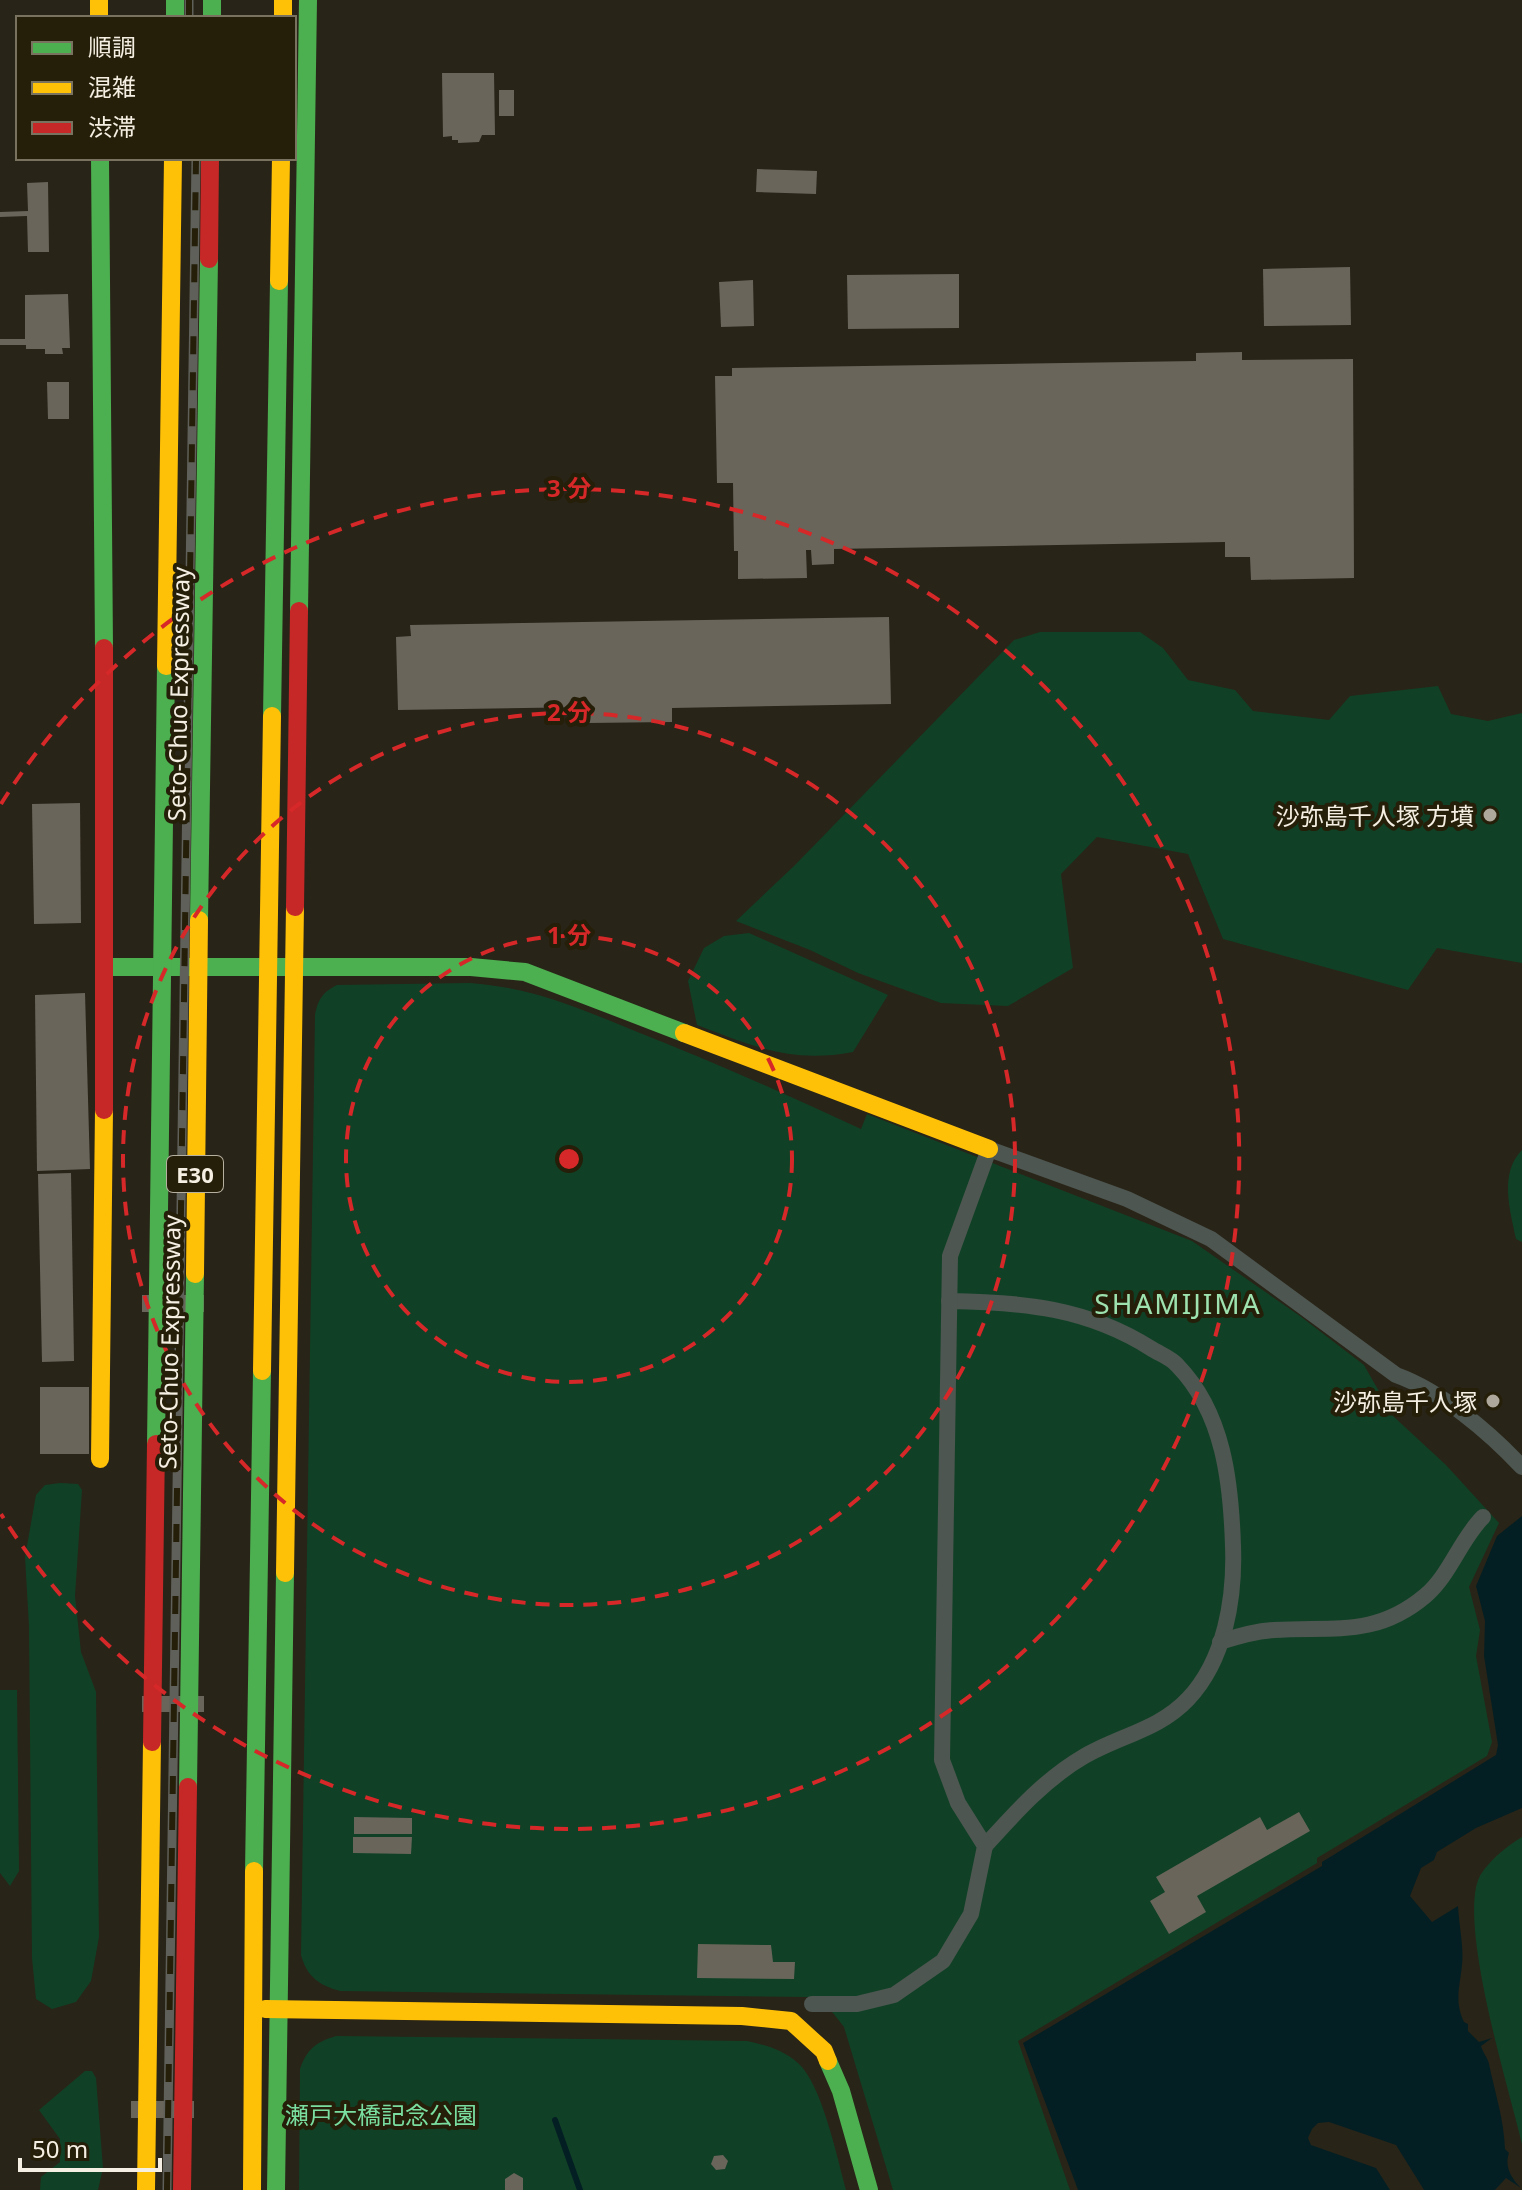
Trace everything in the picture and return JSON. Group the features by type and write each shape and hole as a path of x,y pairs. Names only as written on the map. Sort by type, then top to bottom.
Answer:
{"main road":[{"path":"276,2190 308,0"},
{"path":"100,160 106,967 100,1459"},
{"name":"Seto-Chuo Expressway","path":"146,2190 173,160"},
{"name":"Seto-Chuo Expressway","path":"182,2190 210,160"},
{"path":"252,2190 252,2009 281,160"},
{"path":"106,967 471,967 525,972 989,1149"},
{"path":"252,2009 742,2016 791,2021 824,2051 841,2091 869,2190"}],"street":[{"path":"985,1846 958,1803 942,1760 950,1256 989,1149 1127,1199 1211,1239 1396,1375 1415,1382 1495,1438 1522,1467"},
{"path":"812,2004 857,2004 894,1995 943,1961 971,1914 985,1846 1056,1775 1084,1756 1163,1722 1190,1698 1208,1669 1227,1627 1234,1560 1232,1501 1223,1449 1205,1404 1177,1364 1129,1334 1069,1311 1008,1302 949,1301"},
{"path":"1220,1642 1268,1631 1337,1631 1373,1625 1403,1611 1426,1595 1483,1517"}],"green space":[{"path":"1040,632 1140,632 1163,648 1188,680 1235,690 1253,711 1329,720 1350,696 1438,686 1451,714 1488,721 1522,713 1522,963 1437,948 1408,990 1223,939 1188,854 1097,837 1061,874 1073,968 1008,1006 941,1003 858,973 736,921 795,865 1014,640"},
{"path":"749,933 888,995 853,1052 810,1056 773,1051 697,1025 688,981 704,948 724,936"},
{"path":"470,983 514,989 574,1007 720,1066 861,1129 867,1114 1192,1241 1364,1365 1393,1416 1446,1465 1499,1523 1469,1587 1480,1630 1476,1656 1492,1742 1487,1756 1317,1858 1317,1863 1018,2041 1070,2190 893,2190 844,2027 833,2013 810,1997 340,1991 320,1983 307,1969 301,1955 315,1015 322,997 337,985"},
{"path":"1522,1150 1522,1242 1516,1239 1508,1181 1515,1159"},
{"path":"78,1484 82,1490 75,1596 81,1652 96,1692 99,1937 91,1981 76,2002 52,2009 36,1999 32,1958 29,1626 25,1557 36,1495 45,1485"},
{"path":"0,1690 17,1690 19,1871 10,1886 0,1873"},
{"path":"1522,1837 1522,2144 1479,1964 1475,1896 1481,1874 1500,1853"},
{"name":"瀬戸大橋記念公園","path":"336,2036 747,2041 768,2046 798,2063 807,2073 828,2122 846,2190 299,2190 300,2069 313,2047"},
{"path":"85,2071 92,2071 96,2078 103,2168 98,2190 40,2190 41,2177 60,2162 60,2139 39,2110"}],"water":[{"path":"1522,1516 1522,1808 1476,1828 1437,1852 1434,1860 1421,1868 1410,1896 1432,1922 1458,1906 1462,1951 1459,2007 1464,2022 1468,2024 1468,2031 1479,2042 1492,2038 1481,2046 1499,2106 1505,2149 1509,2153 1508,2168 1521,2188 1506,2178 1495,2190 1078,2190 1023,2043 1322,1866 1322,1862 1496,1755 1498,1745 1484,1656 1485,1621 1476,1586 1497,1536"}],"pier":[{"path":"1329,2122 1396,2145 1424,2190 1390,2190 1376,2168 1311,2145 1308,2138 1312,2129 1318,2123"}],"building":[{"path":"442,73 494,73 495,135 482,135 479,142 458,143 458,140 452,140 452,136 443,137"},
{"path":"499,90 514,90 514,116 499,116"},
{"path":"757,169 817,171 816,194 756,192"},
{"path":"48,182 49,252 28,252 27,216 0,217 0,212 28,211 27,183"},
{"path":"1350,267 1351,325 1264,326 1263,269"},
{"path":"959,274 959,328 848,329 847,275"},
{"path":"753,280 754,326 721,327 719,282"},
{"path":"68,294 70,348 62,348 63,354 45,354 45,349 26,349 26,345 0,345 0,339 25,339 25,295"},
{"path":"1242,352 1242,360 1353,359 1354,578 1251,580 1250,557 1225,557 1225,542 834,549 834,564 812,565 811,550 806,550 807,578 738,579 738,551 734,551 733,483 717,483 715,376 732,376 732,368 1196,361 1196,353"},
{"path":"47,382 69,382 69,419 48,419"},
{"path":"889,617 891,704 672,708 672,722 587,723 587,707 398,710 396,637 411,636 410,625"},
{"path":"80,803 81,923 34,924 32,804"},
{"path":"85,993 90,1169 37,1171 35,995"},
{"path":"71,1173 74,1361 42,1362 38,1174"},
{"path":"142,1295 204,1295 204,1312 142,1312"},
{"path":"40,1387 89,1387 89,1454 40,1454"},
{"path":"142,1696 204,1696 204,1712 142,1712"},
{"path":"1299,1812 1310,1831 1197,1896 1206,1912 1169,1934 1150,1901 1165,1892 1156,1877 1260,1817 1267,1830"},
{"path":"354,1817 412,1818 412,1834 354,1834"},
{"path":"353,1837 412,1837 411,1854 353,1853"},
{"path":"698,1944 771,1945 773,1962 795,1962 794,1979 697,1978"},
{"path":"131,2101 194,2101 194,2118 131,2118"},
{"path":"723,2155 728,2161 725,2169 716,2170 711,2164 714,2156"},
{"path":"514,2173 523,2178 523,2190 505,2190 505,2179"}],"waterway":[{"path":"555,2120 580,2190"}],"railway":[{"path":"189,0 189,16"},
{"path":"167,2190 196,160"}],"traffic: fast":[{"path":"175,0 175,16"},
{"path":"212,0 212,16"},
{"path":"299,611 308,0"},
{"path":"100,160 104,648"},
{"path":"199,920 209,259"},
{"path":"272,716 279,281"},
{"path":"156,1444 166,666"},
{"path":"106,967 471,967 525,972 684,1033"},
{"path":"188,1787 195,1274"},
{"path":"254,1871 262,1371"},
{"path":"276,2190 285,1573"},
{"path":"828,2061 841,2091 869,2190"}],"traffic: slow":[{"path":"99,0 99,16"},
{"path":"283,0 283,16"},
{"path":"166,666 173,160"},
{"path":"279,281 281,160"},
{"path":"262,1371 272,716"},
{"path":"285,1573 295,907"},
{"path":"195,1274 199,920"},
{"path":"684,1033 989,1149"},
{"path":"100,1459 104,1110"},
{"path":"146,2190 152,1742"},
{"path":"252,2190 254,1871"},
{"path":"265,2009 742,2016 791,2021 824,2051 828,2061"}],"traffic: jam":[{"path":"209,259 210,160"},
{"path":"295,907 299,611"},
{"path":"104,648 104,1110"},
{"path":"152,1742 156,1444"},
{"path":"182,2190 188,1787"}],"place":[{"name":"沙弥島千人塚 方墳","path":"1490,815"},
{"name":"沙弥島千人塚","path":"1493,1401"}],"district":[{"name":"SHAMIJIMA","path":"1178,1303"}]}
